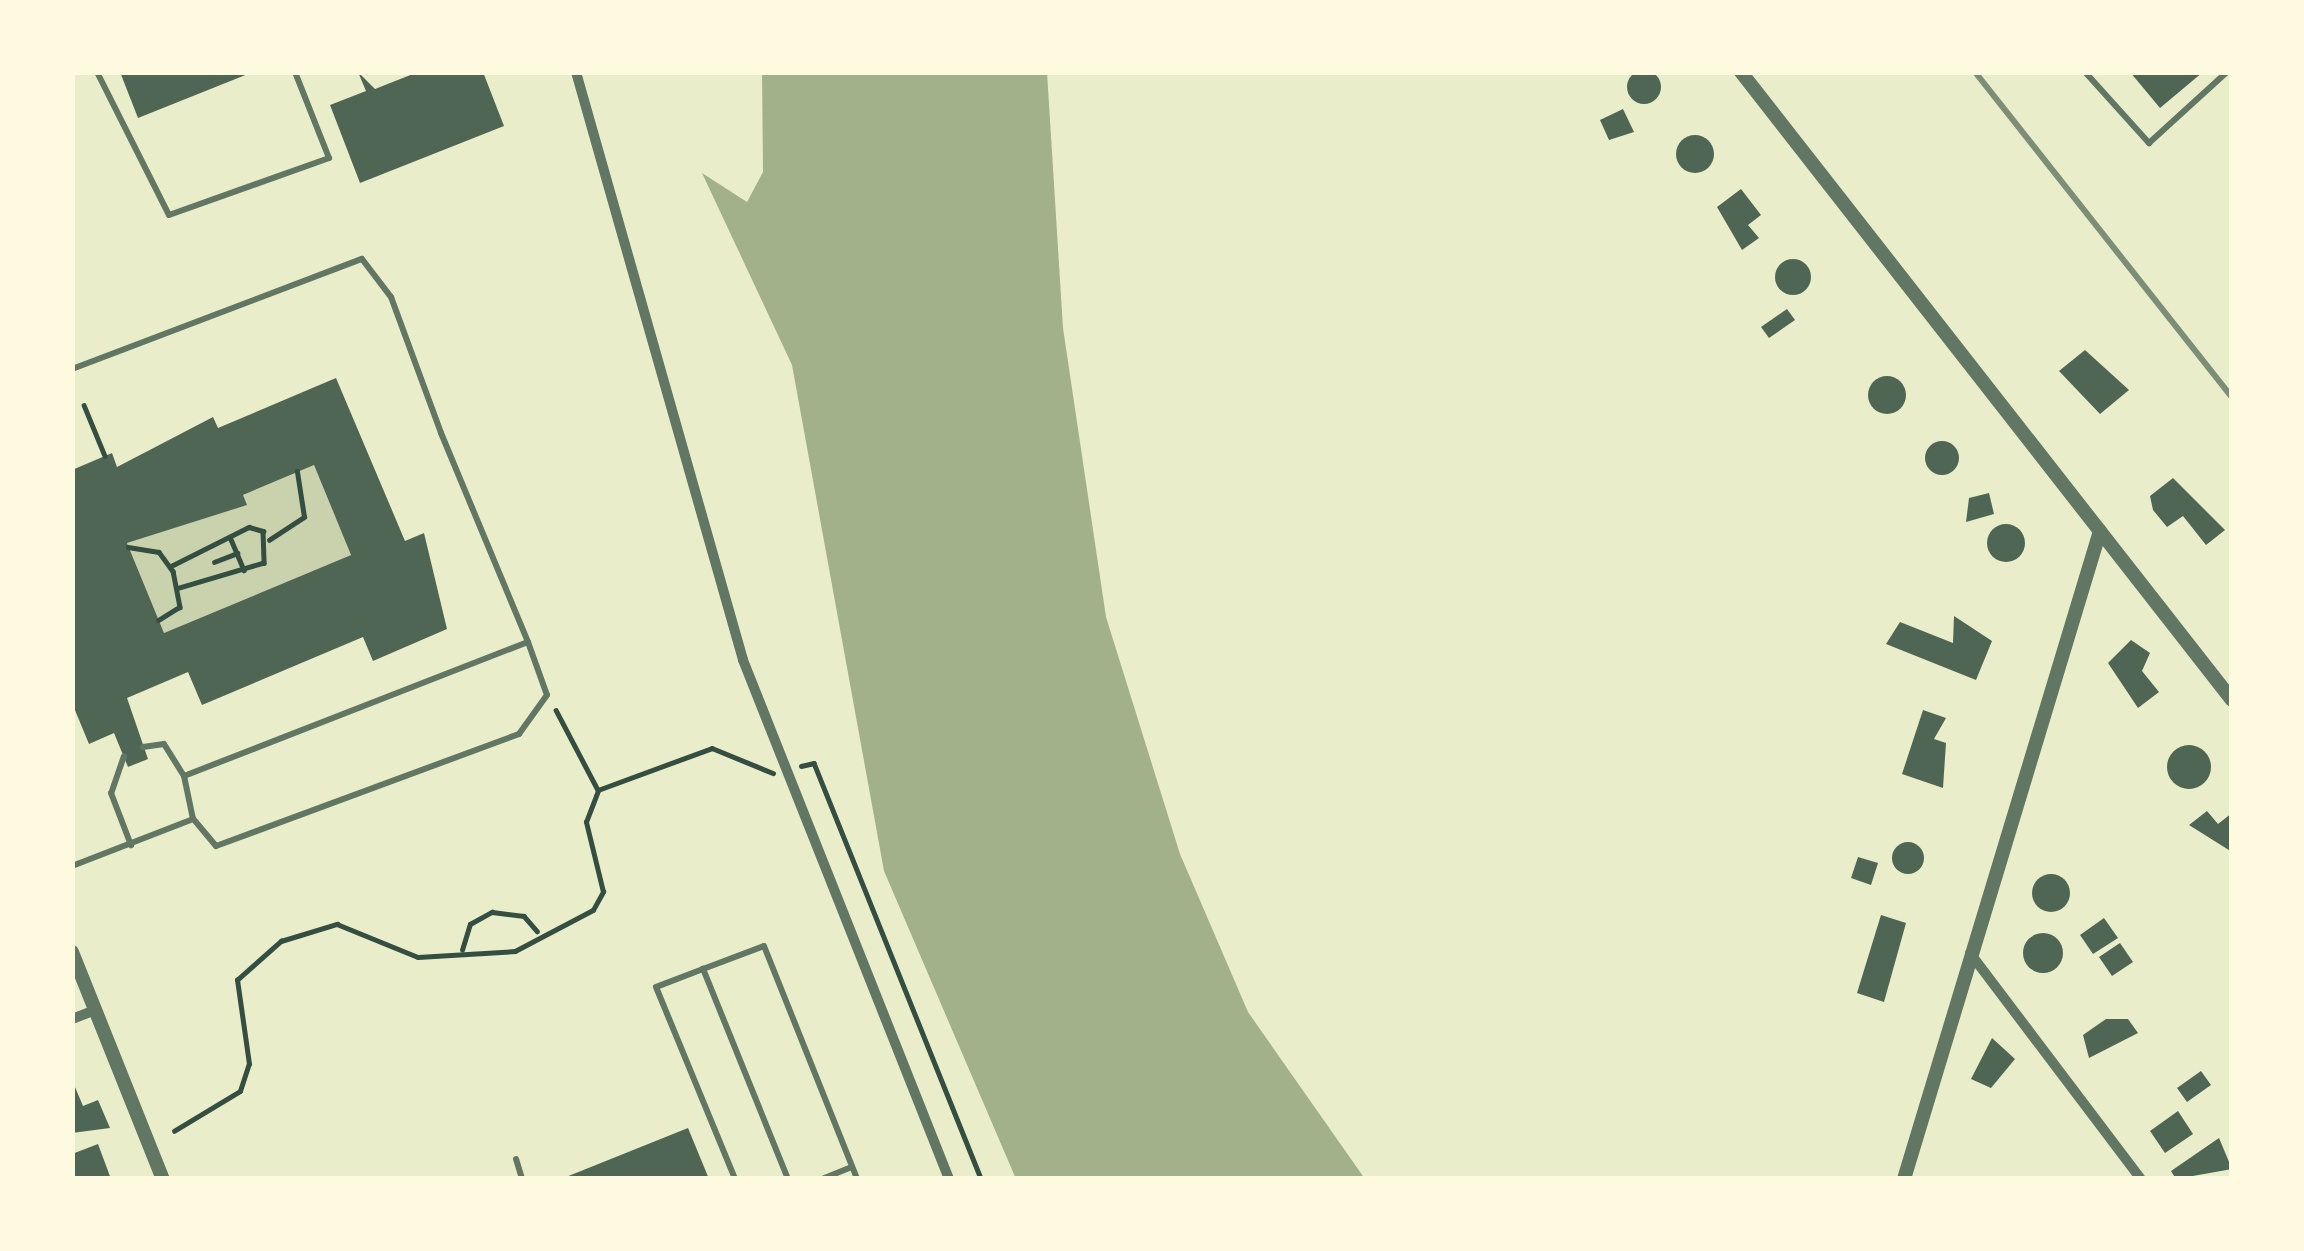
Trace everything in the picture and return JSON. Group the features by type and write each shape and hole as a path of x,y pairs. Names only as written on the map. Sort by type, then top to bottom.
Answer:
{"street":[{"path":"577,72 743,660 950,1179"},
{"path":"1741,72 2232,700"},
{"path":"1904,1179 2100,532"},
{"path":"72,952 163,1179"},
{"path":"1970,953 2141,1179"},
{"path":"72,1019 95,1010"}],"lane":[{"path":"97,72 169,215 328,158 295,72"},
{"path":"2085,72 2149,143 2227,72"},
{"path":"72,369 362,259 391,298 547,694 519,734 230,849 193,819 184,776 164,744 143,747"},
{"path":"184,776 528,643"},
{"path":"124,756 111,794 130,845"},
{"path":"72,866 193,819"},
{"path":"735,1179 656,987 764,946 857,1179"},
{"path":"703,968 788,1179"},
{"path":"516,1159 522,1179"},
{"path":"822,1179 852,1167"}],"path":[{"path":"84,405 106,456"},
{"path":"179,588 244,570 261,555 267,541 304,517 297,472"},
{"path":"170,566 230,535 253,535 267,541"},
{"path":"230,535 244,570"},
{"path":"253,535 261,555"},
{"path":"128,547 159,552 170,566 180,607 159,620"},
{"path":"214,562 237,553"},
{"path":"547,694 598,790"},
{"path":"174,1131 240,1091 250,1064 237,980 281,941 337,924 398,953 462,950 501,956 537,932 593,910 603,892 586,821 598,790 712,748 772,773"},
{"path":"800,767 814,763 982,1179"},
{"path":"462,950 470,924 492,912 515,912 537,932"}],"shaded area":[{"path":"762,72 1047,72 1063,328 1106,617 1180,854 1248,1012 1365,1179 1016,1179 884,871 792,365 702,173 747,202 763,172"},
{"path":"314,465 351,555 164,633 127,543 246,505 243,495"}],"building":[{"path":"1644,70 1656,75 1661,87 1656,99 1644,104 1632,99 1627,87 1632,75"},
{"path":"120,72 253,72 138,118"},
{"path":"358,72 375,89 418,72 483,72 504,126 360,183 330,105 366,91"},
{"path":"2130,72 2203,72 2160,108"},
{"path":"1623,109 1634,132 1609,140 1600,120"},
{"path":"1695,135 1708,141 1714,154 1708,167 1695,173 1682,167 1676,154 1682,141"},
{"path":"1741,189 1761,215 1748,225 1759,238 1742,250 1717,207"},
{"path":"1793,259 1806,264 1811,277 1806,290 1793,295 1780,290 1775,277 1780,264"},
{"path":"1787,309 1795,320 1769,338 1761,327"},
{"path":"2085,350 2129,390 2100,414 2059,371"},
{"path":"1887,376 1900,382 1906,395 1900,408 1887,414 1874,408 1868,395 1874,382"},
{"path":"336,378 405,541 424,533 447,629 373,661 363,637 202,705 188,672 127,698 148,759 128,767 114,733 89,744 72,703 72,470 112,453 117,467 213,417 218,428","holes":["314,465 351,555 164,633 127,543 247,505 243,495"]},
{"path":"1942,441 1954,446 1959,458 1954,470 1942,475 1930,470 1925,458 1930,446"},
{"path":"2173,478 2225,530 2206,545 2183,516 2167,527 2153,510 2150,496"},
{"path":"1989,493 1994,514 1966,522 1969,498"},
{"path":"2006,524 2020,529 2025,543 2020,557 2006,562 1992,557 1987,543 1992,529"},
{"path":"1954,616 1992,641 1976,680 1886,644 1900,622 1953,643"},
{"path":"2131,640 2150,653 2142,671 2159,692 2138,708 2108,663"},
{"path":"1923,710 1946,718 1934,739 1946,743 1943,788 1902,774"},
{"path":"2189,745 2205,751 2211,767 2205,783 2189,789 2173,783 2167,767 2173,751"},
{"path":"2207,811 2218,824 2232,813 2232,852 2189,825"},
{"path":"1908,842 1919,847 1924,858 1919,869 1908,874 1897,869 1892,858 1897,847"},
{"path":"1858,857 1878,863 1871,885 1851,878"},
{"path":"2051,874 2065,879 2070,893 2065,907 2051,912 2037,907 2032,893 2037,879"},
{"path":"1881,915 1906,923 1884,1002 1857,993"},
{"path":"2104,918 2118,938 2093,954 2080,935"},
{"path":"2043,933 2057,939 2063,953 2057,967 2043,973 2029,967 2023,953 2029,939"},
{"path":"2120,943 2133,962 2112,976 2099,957"},
{"path":"2106,1019 2128,1019 2138,1033 2089,1058 2083,1035"},
{"path":"1992,1038 2015,1059 1991,1088 1971,1079"},
{"path":"2201,1071 2211,1085 2187,1102 2177,1088"},
{"path":"72,1080 83,1106 98,1100 110,1128 72,1133"},
{"path":"2178,1111 2193,1134 2165,1153 2150,1131"},
{"path":"688,1128 709,1179 561,1179"},
{"path":"2219,1138 2232,1169 2176,1179 2171,1171"},
{"path":"98,1144 111,1179 72,1179 72,1154"}],"railway":[{"path":"1975,72 2232,398"}]}
